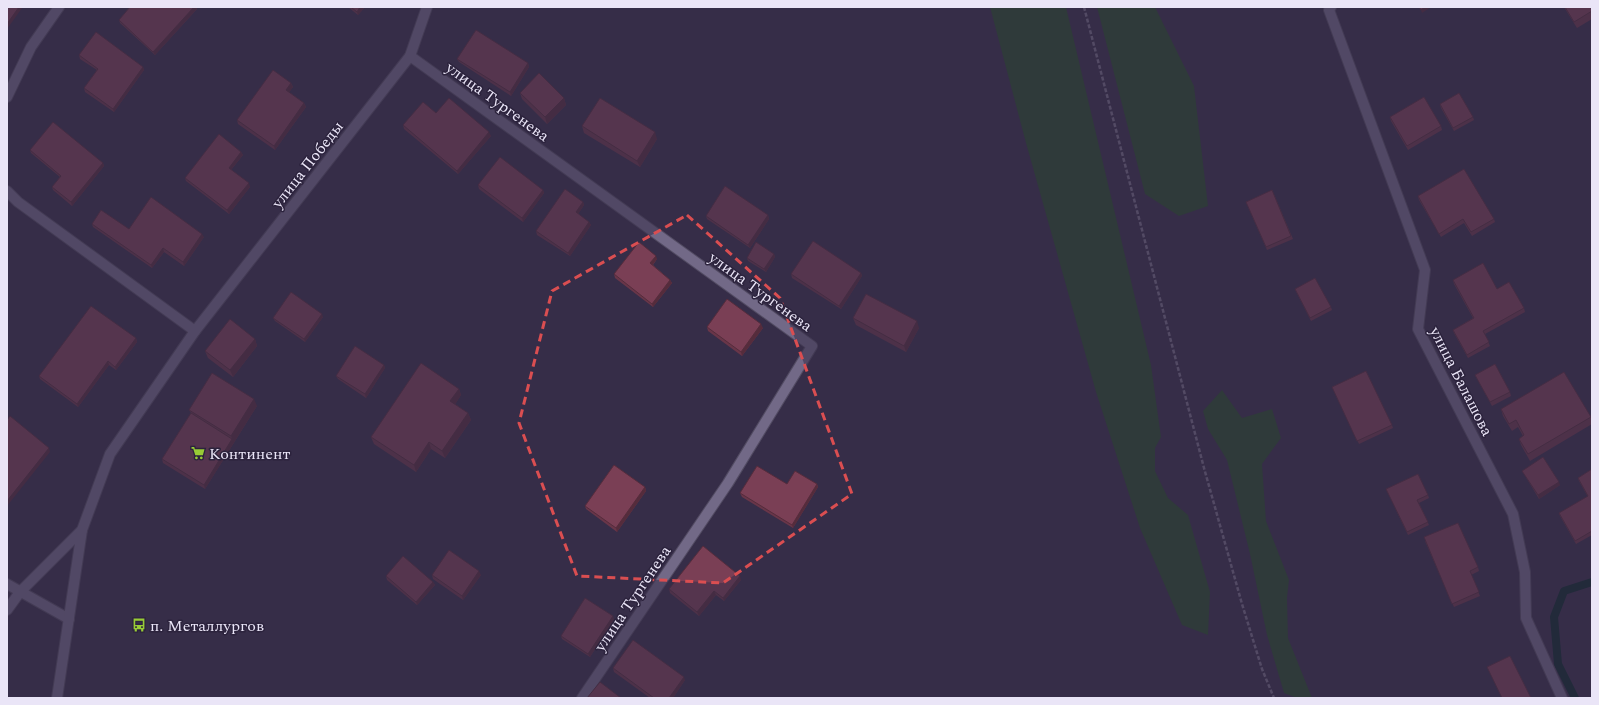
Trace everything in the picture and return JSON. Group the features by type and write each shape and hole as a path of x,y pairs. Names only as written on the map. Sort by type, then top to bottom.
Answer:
{"street":[{"path":"7,97 31,47 58,7"},
{"name":"улица Победы","path":"7,610 20,592 82,530 110,454 195,331 410,56 427,7"},
{"name":"улица Балашова","path":"1331,7 1329,10 1425,270 1418,329 1513,514 1525,572 1526,618 1562,698"},
{"name":"улица Тургенева","path":"410,56 812,346 728,483 582,698"},
{"path":"7,191 18,202 195,331"},
{"path":"57,698 82,530"},
{"path":"7,584 69,619"}],"path":[{"path":"1084,7 1206,476 1242,604 1262,669 1274,698"}],"highlighted area":[{"path":"687,215 780,298 852,494 723,583 577,576 519,423 552,291"}],"green space":[{"path":"990,7 1066,7 1151,365 1161,437 1155,448 1155,471 1168,498 1188,515 1210,592 1208,635 1182,625 1140,528 1096,392 1026,143"},
{"path":"1097,7 1155,7 1194,86 1208,206 1179,216 1145,194"},
{"path":"1222,390 1242,418 1272,409 1281,438 1262,464 1266,521 1289,580 1287,598 1288,638 1312,698 1297,698 1284,693 1267,635 1250,554 1227,460 1208,429 1203,411"}],"building":[{"path":"7,7 19,7 7,24"},
{"path":"130,7 194,7 153,52 119,20"},
{"path":"351,7 360,7 357,12"},
{"path":"1565,7 1592,7 1592,11 1574,22"},
{"path":"476,30 528,63 510,92 457,59"},
{"path":"96,32 143,67 113,109 84,88 98,69 79,55"},
{"path":"273,70 291,83 286,90 304,103 274,146 237,120"},
{"path":"539,73 564,98 545,117 520,93"},
{"path":"1459,93 1473,117 1453,128 1440,104"},
{"path":"1424,97 1441,126 1407,146 1390,117"},
{"path":"449,98 489,132 457,171 403,125 423,102 436,113"},
{"path":"600,98 655,132 637,161 582,126"},
{"path":"53,122 103,163 71,202 52,187 61,176 30,150"},
{"path":"219,134 241,152 229,168 249,183 227,210 185,178"},
{"path":"500,157 543,190 522,218 478,185"},
{"path":"1464,169 1494,219 1471,232 1463,219 1439,234 1418,196"},
{"path":"725,186 768,215 748,245 706,216"},
{"path":"565,189 583,202 576,212 589,222 568,253 536,231"},
{"path":"1272,190 1291,236 1266,247 1246,202"},
{"path":"151,197 202,234 183,262 163,248 151,265 92,224 101,210 129,229"},
{"path":"813,241 861,273 839,306 791,274"},
{"path":"639,242 656,256 650,263 670,280 652,304 614,274"},
{"path":"756,242 774,254 764,269 747,258"},
{"path":"1483,263 1497,289 1509,282 1524,308 1483,331 1489,342 1467,355 1453,330 1474,318 1453,280"},
{"path":"1315,278 1331,307 1310,318 1295,289"},
{"path":"291,292 322,314 304,339 273,318"},
{"path":"866,294 917,321 904,346 853,318"},
{"path":"727,299 761,324 741,352 707,327"},
{"path":"91,306 136,338 115,367 108,361 77,404 39,376"},
{"path":"230,319 255,339 230,370 205,351"},
{"path":"355,346 384,365 365,394 336,376"},
{"path":"421,363 459,389 450,401 468,413 442,451 429,442 414,465 371,437"},
{"path":"1495,364 1510,392 1490,402 1475,375"},
{"path":"1366,371 1392,425 1357,441 1332,387"},
{"path":"1564,372 1591,417 1528,454 1519,439 1524,435 1516,420 1509,424 1501,409"},
{"path":"212,373 254,399 231,436 189,410"},
{"name":"Континент","path":"191,413 232,439 204,485 162,459"},
{"path":"10,416 49,448 7,501 7,420"},
{"path":"1543,457 1559,482 1538,495 1522,471"},
{"path":"614,465 645,487 616,528 585,506"},
{"path":"757,466 787,484 795,471 817,484 792,525 740,493"},
{"path":"1592,469 1592,531 1575,541 1559,513 1588,496 1578,478"},
{"path":"1418,474 1428,495 1417,500 1428,522 1407,532 1386,489"},
{"path":"1458,523 1478,567 1470,571 1479,592 1452,604 1424,537"},
{"path":"703,546 740,576 723,598 714,591 697,612 669,589"},
{"path":"449,550 479,571 462,596 432,575"},
{"path":"403,556 433,582 416,602 386,576"},
{"path":"585,598 613,616 588,654 561,636"},
{"path":"633,640 684,677 669,698 654,698 613,668"},
{"path":"1510,656 1531,698 1502,698 1487,667"},
{"path":"600,682 621,698 587,698"}],"waterway":[{"path":"1575,698 1558,664 1554,617 1564,591 1592,582"}],"place":[{"name":"Континент","path":"198,453"},
{"name":"п. Металлургов","path":"139,625"}]}
